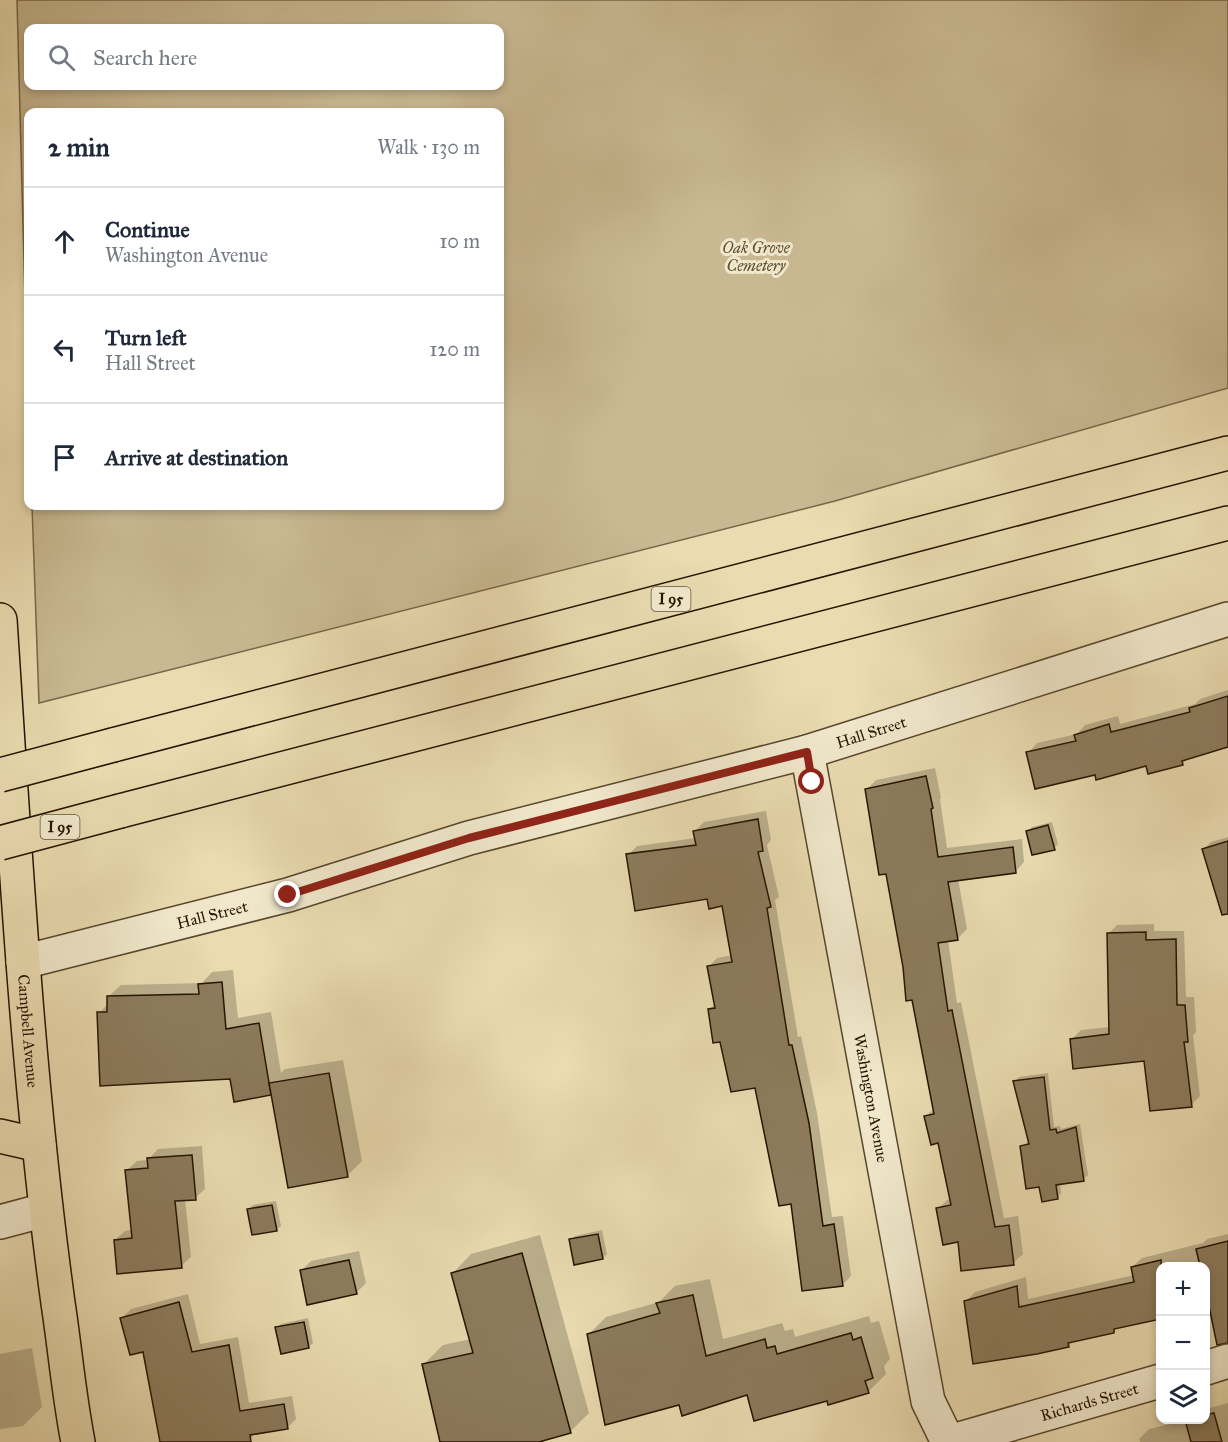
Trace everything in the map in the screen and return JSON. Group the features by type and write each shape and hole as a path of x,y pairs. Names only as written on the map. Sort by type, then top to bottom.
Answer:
{"main road":[{"name":"I 95","path":"0,775 1228,453"},
{"name":"I 95","path":"0,843 1228,523"},
{"name":"Campbell Avenue","path":"0,620 23,962 45,1210 78,1442"},
{"path":"0,1136 39,1145"}],"street":[{"name":"Hall Street","path":"23,962 288,895 469,838 807,752 1228,619"},
{"name":"Washington Avenue","path":"807,752 928,1401 948,1442"},
{"path":"0,1222 45,1210"},
{"path":"1210,1367 1228,1361"},
{"name":"Richards Street","path":"948,1442 1156,1382"}],"green space":[{"name":"Oak Grove Cemetery","path":"17,0 1228,0 1228,388 835,501 39,703 32,510 504,510 504,108 24,108 24,262"}],"building":[{"path":"1228,696 1228,747 1182,761 1183,765 1148,774 1146,766 1096,780 1095,775 1035,789 1026,752 1076,741 1074,735 1109,724 1111,732 1190,712 1189,708"},
{"path":"926,776 933,808 931,809 938,857 1013,847 1016,873 948,882 958,940 938,943 948,1011 952,1010 995,1227 1009,1225 1014,1265 961,1271 958,1242 943,1245 936,1208 951,1205 938,1143 931,1145 924,1116 934,1114 912,1000 906,1001 903,967 886,874 879,875 865,789"},
{"path":"758,819 763,851 758,852 771,907 767,908 789,1045 792,1045 809,1123 823,1226 834,1224 843,1286 802,1291 791,1204 779,1206 755,1088 731,1092 720,1042 713,1043 708,1009 715,1008 707,966 732,962 722,906 709,909 707,899 635,911 626,854 696,845 693,831"},
{"path":"1048,825 1055,850 1032,855 1026,831"},
{"path":"1228,841 1228,914 1222,915 1202,849"},
{"path":"1146,932 1146,940 1176,939 1177,1005 1185,1005 1188,1042 1184,1042 1192,1107 1150,1111 1144,1061 1073,1069 1070,1039 1109,1034 1107,933"},
{"path":"222,982 226,1029 259,1023 271,1095 234,1102 230,1079 100,1086 97,1012 107,1012 107,996 199,994 198,984"},
{"path":"329,1073 348,1177 288,1188 269,1083"},
{"path":"1044,1077 1050,1130 1056,1129 1057,1133 1076,1127 1084,1181 1056,1185 1058,1199 1042,1202 1039,1187 1026,1189 1020,1146 1029,1144 1013,1081"},
{"path":"192,1155 196,1200 175,1201 182,1268 117,1274 114,1240 132,1238 125,1170 148,1168 147,1158"},
{"path":"272,1205 277,1231 252,1235 247,1209"},
{"path":"598,1234 603,1259 574,1265 569,1239"},
{"path":"1228,1241 1228,1343 1217,1345 1210,1311 1210,1262 1199,1262 1196,1249"},
{"path":"522,1253 571,1433 539,1442 440,1442 422,1364 473,1353 451,1273"},
{"path":"349,1260 357,1294 307,1305 300,1270"},
{"path":"1161,1260 1161,1262 1156,1262 1156,1320 1114,1329 1114,1333 1068,1343 1069,1347 973,1364 964,1301 1017,1286 1019,1307 1134,1282 1131,1267"},
{"path":"693,1295 706,1356 765,1339 767,1348 775,1346 777,1354 851,1333 853,1340 861,1337 873,1378 865,1381 869,1393 828,1405 827,1401 754,1421 747,1395 682,1416 679,1405 605,1425 587,1334 660,1313 656,1303"},
{"path":"179,1302 192,1352 229,1345 240,1411 284,1404 288,1429 250,1435 251,1442 160,1442 143,1352 130,1355 120,1318"},
{"path":"304,1322 309,1348 281,1354 275,1327"},
{"path":"1214,1413 1222,1442 1191,1442 1186,1424 1210,1424 1210,1414"}],"route":[{"path":"288,895 469,838 807,752 812,782"}]}
